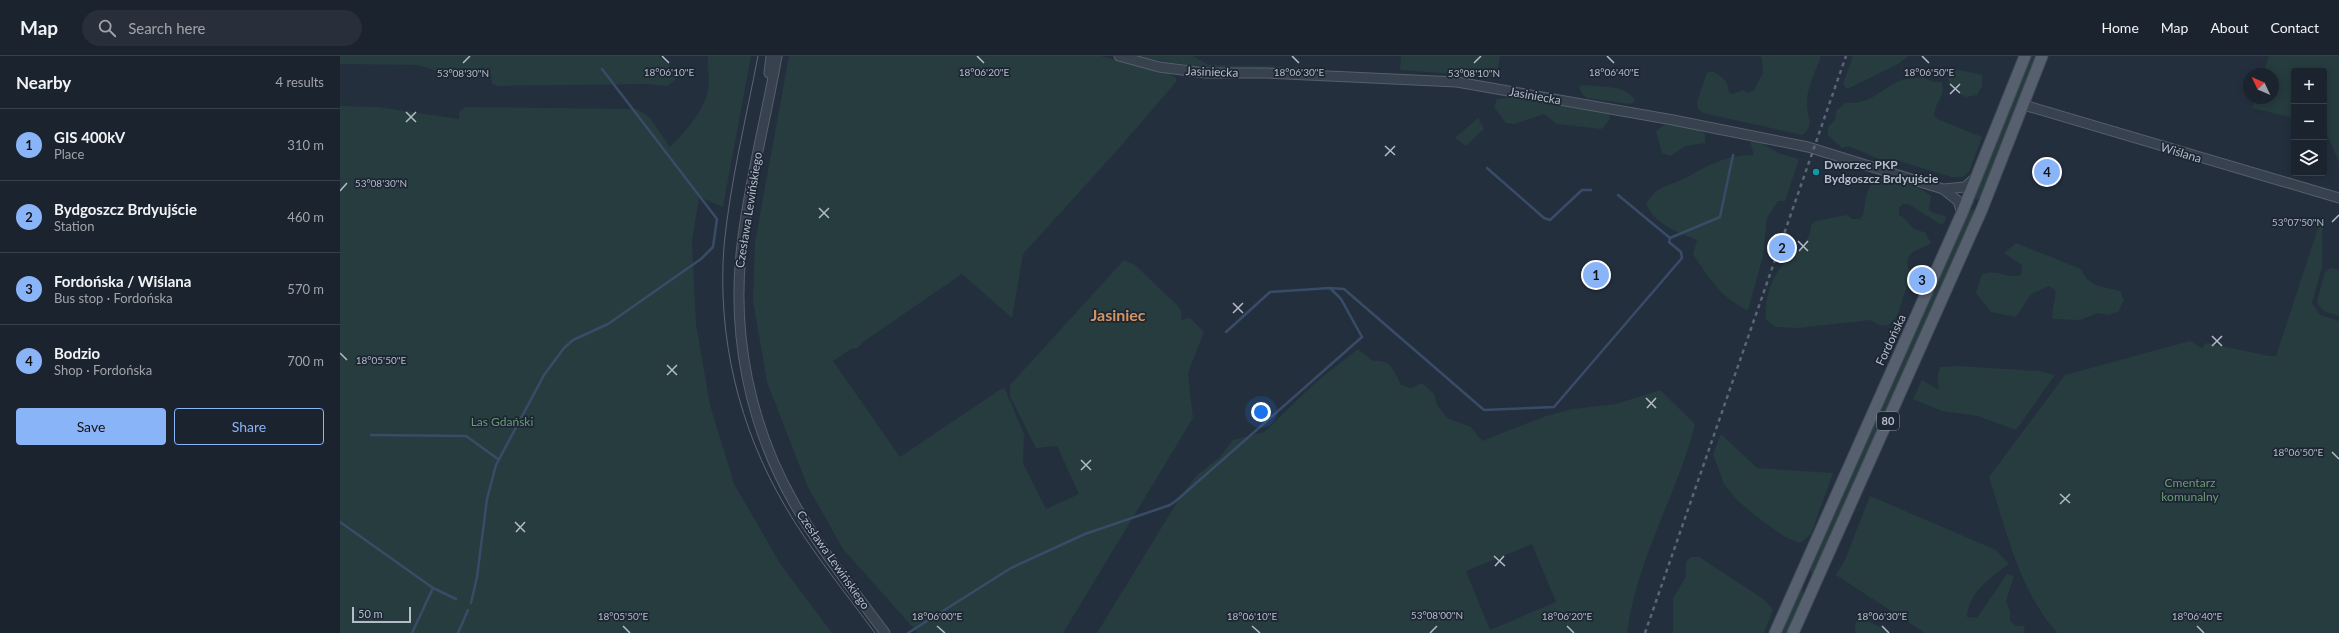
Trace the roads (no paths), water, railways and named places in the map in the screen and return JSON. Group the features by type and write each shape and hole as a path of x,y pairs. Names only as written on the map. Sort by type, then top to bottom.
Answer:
{"main road":[{"name":"Fordońska","path":"1774,633 1962,213 2025,56"},
{"name":"80","path":"1793,633 1982,209 2042,56"}],"street":[{"name":"Czesława Lewińskiego","path":"765,110 771,56"},
{"name":"Czesława Lewińskiego","path":"778,56 765,110 744,229 740,265 740,318 750,388 769,451 793,503 818,542 885,633"},
{"name":"Jasiniecka","path":"1119,56 1159,67 1206,73 1266,73 1457,82 1673,120 1808,147 1943,189 1958,201 1962,213"},
{"name":"Wiślana","path":"2024,105 2339,198"},
{"name":"Jasiniecka","path":"1943,189 1965,187 1981,168"}],"waterway":[{"path":"471,603 477,577 487,499 496,465 544,375 564,348 573,340 608,324 701,259 713,247 717,219 602,69"},
{"path":"1226,332 1270,292 1330,288 1344,289 1484,410 1554,407 1682,258 1681,252 1669,242 1670,238 1720,217 1733,155"},
{"path":"1487,168 1544,218 1550,220 1582,190 1591,190"},
{"path":"1618,195 1670,238"},
{"path":"908,633 1011,568 1085,534 1170,505 1177,500 1362,337 1341,299 1330,288"},
{"path":"371,435 466,436 498,459"},
{"path":"340,522 433,588 456,599"},
{"path":"412,633 433,588"},
{"path":"458,633 468,610"}],"tram line":[{"path":"758,56 734,175 724,246 724,314 728,348 744,413 755,445 769,476 795,523 875,633"}],"railway":[{"path":"1645,633 1846,56"}],"place":[{"name":"Dworzec PKP Bydgoszcz Brdyujście","path":"1816,172"},
{"name":"Bodzio","path":"2047,172"},
{"name":"Bydgoszcz Brdyujście","path":"1782,248"},
{"name":"GIS 400kV","path":"1596,275"},
{"name":"Fordońska / Wiślana","path":"1922,280"}],"district":[{"name":"Jasiniec","path":"1118,315"}],"park label":[{"name":"Las Gdański","path":"502,422"},
{"name":"Cmentarz komunalny","path":"2190,490"}]}
